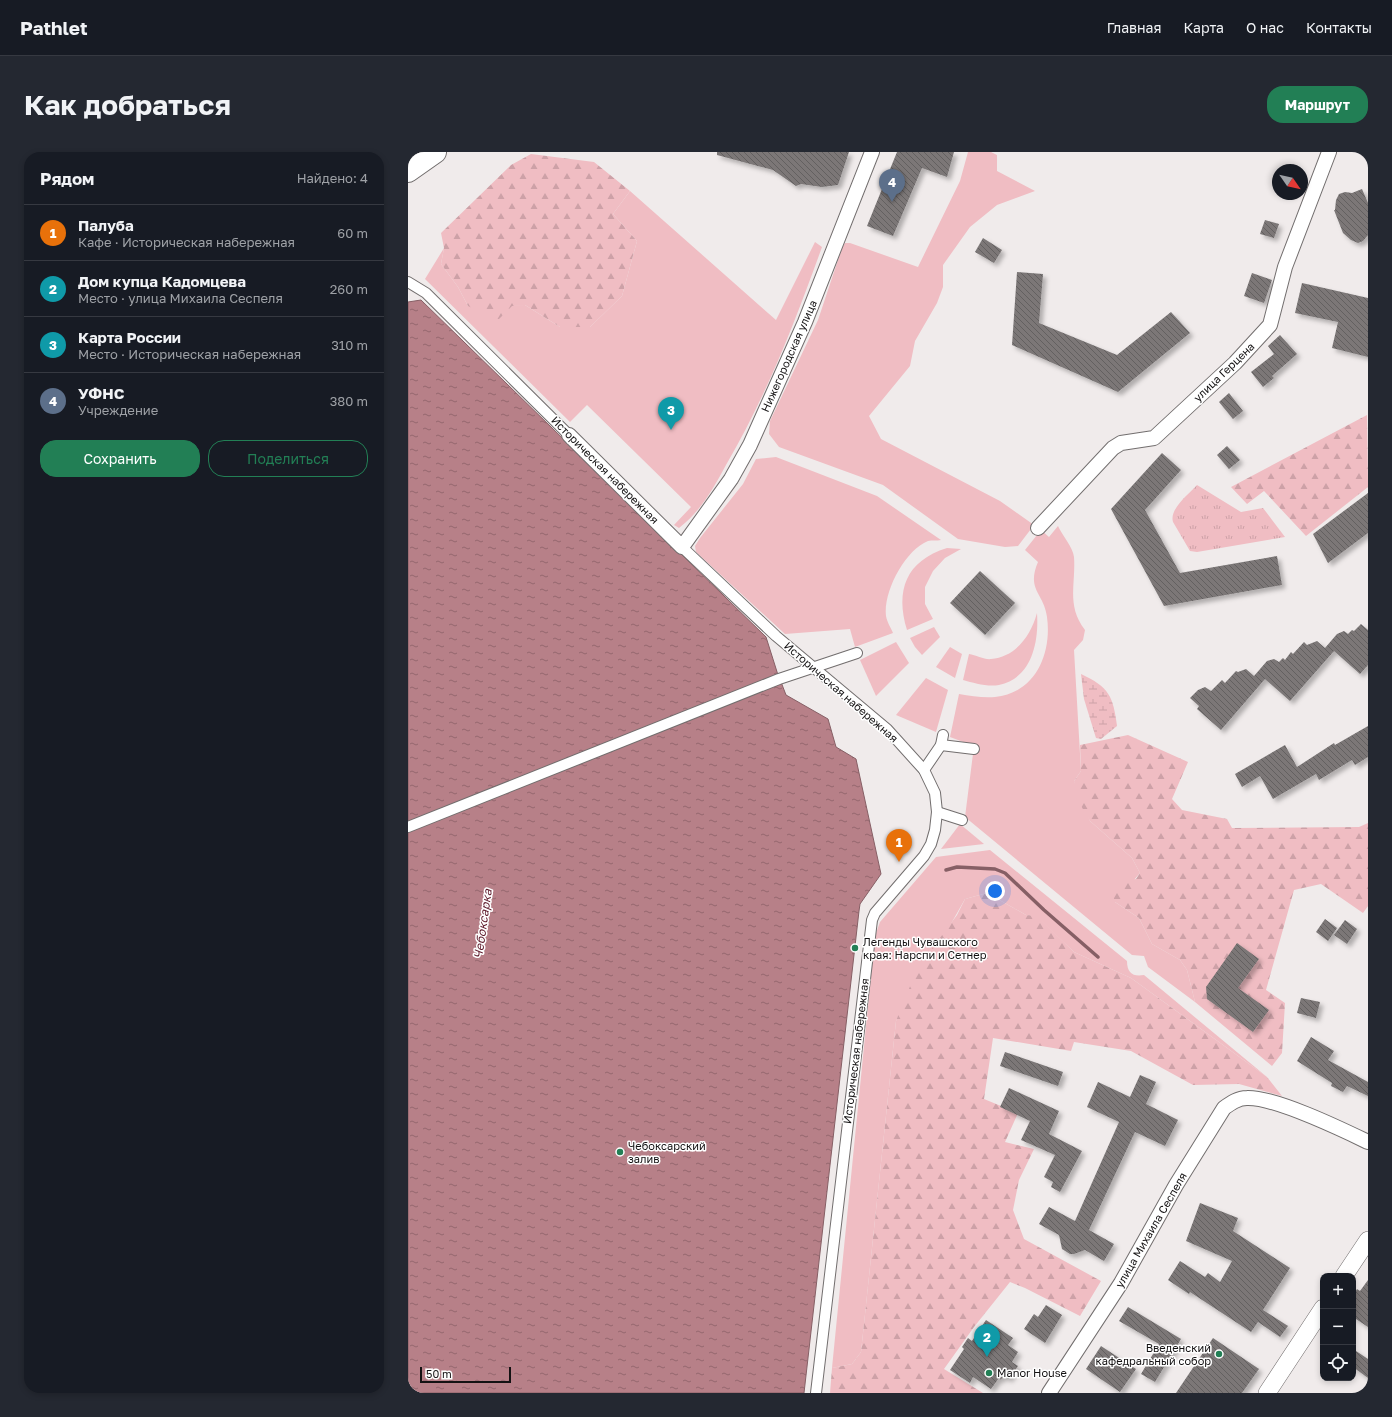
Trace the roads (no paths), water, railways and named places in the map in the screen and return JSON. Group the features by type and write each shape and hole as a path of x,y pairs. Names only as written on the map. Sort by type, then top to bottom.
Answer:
{"main road":[{"path":"408,170 435,152"}],"street":[{"name":"Нижегородская улица","path":"682,547 731,480 750,445 805,322 872,152"},
{"name":"улица Герцена","path":"1038,528 1113,448 1121,443 1154,438 1235,363 1270,325 1285,267 1329,152"},
{"name":"Историческая набережная","path":"408,282 426,293 682,547 776,636 887,729 924,770 935,793 938,812 935,830 924,856 872,920 816,1393"},
{"path":"408,827 779,679 857,653"},
{"path":"924,770 941,745 943,735"},
{"path":"941,745 974,749"},
{"path":"938,812 962,820"},
{"name":"улица Михаила Сеспеля","path":"1049,1393 1121,1283 1176,1185 1224,1108 1235,1101 1246,1098 1272,1102 1300,1112 1368,1142"},
{"path":"1346,1273 1368,1240"},
{"path":"1267,1393 1322,1309"}],"water":[{"path":"421,300 766,637 778,675 408,822 408,302"},
{"name":"Чебоксарский залив","path":"781,682 786,695 828,719 836,747 856,759 881,874 860,904 804,1393 408,1393 408,832"}],"waterway":[{"path":"946,870 957,867 995,869 1005,873 1044,910 1098,957"}],"place":[{"name":"УФНС","path":"892,202"},
{"name":"Карта России","path":"671,430"},
{"name":"Палуба","path":"899,862"},
{"name":"Легенды Чувашского края: Нарспи и Сетнер","path":"855,948"},
{"name":"Чебоксарский залив","path":"620,1152"},
{"name":"Введенский кафедральный собор","path":"1219,1354"},
{"name":"Дом купца Кадомцева","path":"987,1357"},
{"name":"Manor House","path":"989,1373"}],"water label":[{"name":"Чебоксарка","path":"483,924"}]}
